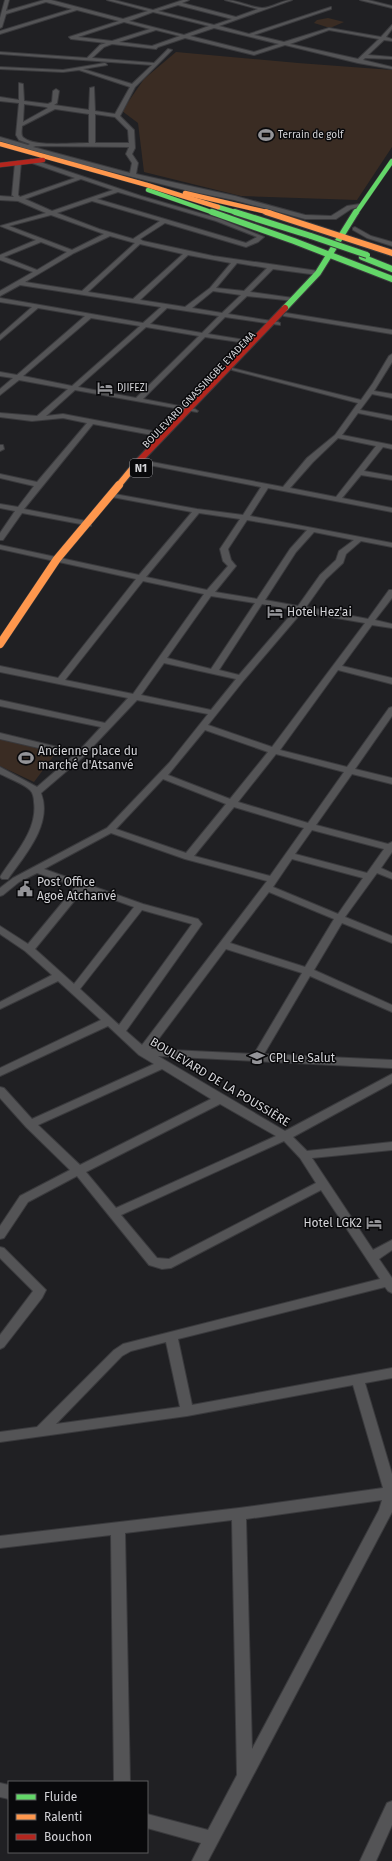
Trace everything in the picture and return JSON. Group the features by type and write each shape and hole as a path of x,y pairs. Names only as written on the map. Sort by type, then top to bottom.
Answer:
{"main road":[{"path":"0,144 310,237 392,270"},
{"path":"0,148 43,158 147,188 334,256 363,259 392,265"},
{"path":"0,159 28,154"},
{"path":"0,165 18,163 28,154"},
{"name":"N1","path":"351,227 360,206 392,161"},
{"path":"147,188 260,210 320,228 351,227 351,238 392,253"},
{"path":"368,212 383,191"},
{"name":"BOULEVARD GNASSINGBE EYADEMA","path":"116,495 251,343 274,323 286,315 332,267 334,256 351,227"},
{"name":"BOULEVARD GNASSINGBE EYADEMA","path":"0,644 57,559 90,529 146,452 234,369 293,300 351,238"},
{"path":"332,267 363,259"},
{"path":"363,259 392,279"},
{"path":"4,654 31,612 66,564"}],"street":[{"path":"0,27 8,0"},
{"path":"5,13 47,0 254,54 331,28 392,40"},
{"path":"109,0 283,44 358,62 392,68"},
{"path":"120,3 126,0"},
{"path":"165,0 235,18"},
{"path":"117,116 133,86 170,50 110,44 71,38 122,20 187,0"},
{"path":"227,0 263,9"},
{"path":"151,48 290,0"},
{"path":"362,0 392,7"},
{"path":"249,35 329,8"},
{"path":"0,34 77,9"},
{"path":"358,62 382,39 392,26"},
{"path":"88,59 98,49 155,29"},
{"path":"0,53 154,64"},
{"path":"363,56 392,58"},
{"path":"0,68 54,71 79,69 118,61"},
{"path":"79,69 133,86"},
{"path":"21,84 22,103 19,135 21,139 35,144 131,145"},
{"path":"92,88 92,144"},
{"path":"21,125 50,107 54,102 56,91"},
{"path":"0,99 117,116 131,130 131,145 129,154 135,163 133,174"},
{"path":"0,139 28,154 82,177 118,190 218,220 261,236 256,241 246,245 91,199"},
{"path":"28,154 35,144"},
{"path":"28,154 82,163 133,174 189,189 235,198 305,217 331,218 336,217 349,207 360,206"},
{"path":"18,163 14,195 52,213 110,234 187,253 235,262 318,273"},
{"path":"0,198 19,198 82,177"},
{"path":"2,225 52,213 118,190"},
{"path":"83,293 138,240 164,221"},
{"path":"2,225 72,252"},
{"path":"351,227 370,237 392,244"},
{"path":"0,294 72,252 110,234"},
{"path":"0,258 42,240"},
{"path":"135,301 187,253"},
{"path":"0,258 38,272"},
{"path":"187,310 212,289 235,262"},
{"path":"138,400 271,267"},
{"path":"20,283 274,323"},
{"path":"212,289 293,300"},
{"path":"0,300 251,343"},
{"path":"0,338 37,306"},
{"path":"39,418 166,306"},
{"path":"286,315 392,332"},
{"path":"0,393 89,316"},
{"path":"285,489 310,460 337,436 389,365 392,356"},
{"path":"234,369 362,402"},
{"path":"0,374 191,410"},
{"path":"370,392 392,396"},
{"path":"356,411 392,418"},
{"path":"1,416 39,418 57,416 163,435"},
{"path":"0,538 20,510 92,422"},
{"path":"337,436 392,447"},
{"path":"337,500 360,473 381,444"},
{"path":"144,462 392,510"},
{"path":"360,473 392,478"},
{"path":"0,476 40,485"},
{"path":"37,792 80,754 136,696 208,593 232,566 227,561 224,549 266,485"},
{"path":"116,495 197,511 244,517 312,529 392,546"},
{"path":"0,506 90,529"},
{"path":"60,681 140,579 197,511"},
{"path":"214,671 293,551 312,529"},
{"path":"0,893 16,880 110,830 163,776 204,726 212,713 302,608 323,577 340,561 342,553 359,539"},
{"path":"0,547 57,559 66,564 208,593 260,603 302,608 392,626"},
{"path":"188,857 274,751 392,592"},
{"path":"162,660 241,678"},
{"path":"337,668 392,680"},
{"path":"0,669 136,696 212,713"},
{"path":"0,703 107,726"},
{"path":"143,1052 270,884 392,710"},
{"path":"204,726 274,751 392,781"},
{"path":"0,736 80,754"},
{"path":"1,772 33,788 37,792 39,810 38,823 2,877 16,880"},
{"path":"163,776 232,803 311,827 391,846 339,919 258,1056"},
{"path":"110,830 270,884 339,919 392,940"},
{"path":"290,856 392,876"},
{"path":"36,869 140,906 194,921 197,924 120,1031"},
{"path":"29,949 82,885"},
{"path":"74,990 140,906"},
{"name":"BOULEVARD DE LA POUSSIÈRE","path":"0,929 29,949 143,1052 220,1099 285,1136 304,1155 389,1285"},
{"path":"225,945 307,971 392,1009"},
{"path":"0,1006 59,976"},
{"path":"0,1072 109,1021"},
{"path":"143,1052 258,1056 392,1064"},
{"path":"30,1124 162,1064"},
{"path":"115,1213 285,1136 392,1078"},
{"path":"0,1091 30,1124 79,1171 115,1213 153,1262 162,1264 171,1263 324,1184"},
{"path":"0,1235 24,1199 220,1099"},
{"path":"304,1155 392,1146"},
{"path":"371,1258 392,1244"},
{"path":"0,1251 40,1290 38,1295 0,1344"},
{"path":"41,1431 121,1350 171,1336 389,1285"},
{"path":"171,1336 187,1411"},
{"path":"0,1437 187,1411 392,1373"},
{"path":"200,1861 389,1512 391,1493 358,1380"},
{"path":"0,1542 239,1514 391,1493"},
{"path":"239,1514 245,1778"},
{"path":"118,1528 122,1781"},
{"path":"368,1861 392,1808"},
{"path":"148,1821 212,1838"}],"shaded area":[{"path":"328,18 344,22 330,28 314,23 317,20"},
{"name":"Terrain de golf","path":"176,52 392,70 392,147 357,200 241,196 144,172 138,123 122,111 144,79"},
{"name":"Ancienne place du marché d'Atsanvé","path":"0,738 58,750 34,782 0,766"}],"traffic: fast":[{"path":"285,308 318,273 361,205 392,161"},
{"path":"148,190 294,241 392,279"},
{"path":"218,207 311,236"},
{"path":"311,236 367,255"},
{"path":"362,257 392,269"}],"traffic: slow":[{"path":"0,144 147,185 218,207"},
{"path":"185,193 274,214 392,253"},
{"path":"0,644 57,559 88,524 136,464"}],"traffic: jam":[{"path":"0,165 43,160"},
{"path":"136,464 285,308"}],"place":[{"name":"Terrain de golf","path":"266,135"},
{"name":"DJIFEZI","path":"105,388"},
{"name":"Hotel Hez'ai","path":"275,612"},
{"name":"Ancienne place du marché d'Atsanvé","path":"26,758"},
{"name":"Post Office Agoè Atchanvé","path":"25,889"},
{"name":"CPL Le Salut","path":"257,1058"},
{"name":"Hotel LGK2","path":"374,1223"}]}
